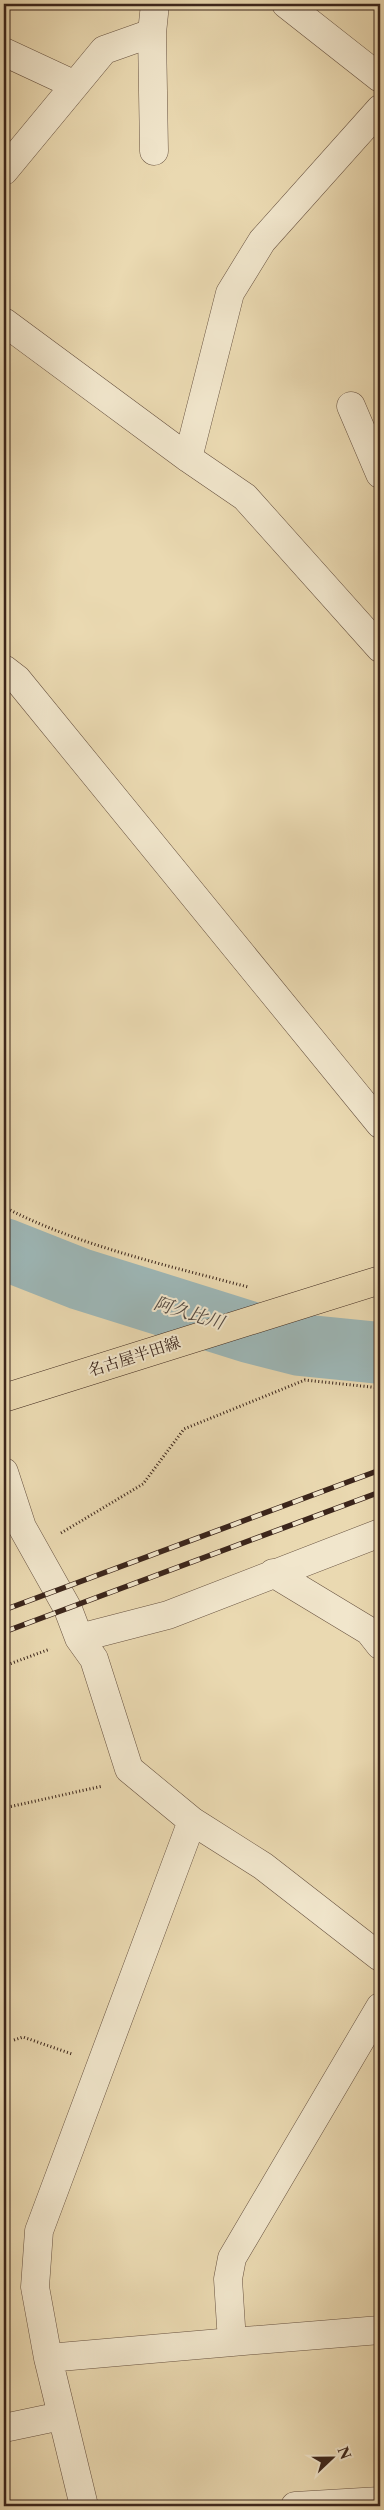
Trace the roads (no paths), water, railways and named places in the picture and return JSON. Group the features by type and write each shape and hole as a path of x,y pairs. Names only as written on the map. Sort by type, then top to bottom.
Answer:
{"main road":[{"name":"名古屋半田線","path":"4,1398 182,1340 380,1280"}],"street":[{"path":"154,151 152,33 155,4"},
{"path":"286,4 380,78"},
{"path":"4,171 104,50 152,33"},
{"path":"4,52 75,85"},
{"path":"188,458 230,293 262,241 380,109"},
{"path":"4,322 188,458 245,497 380,648"},
{"path":"350,406 380,474"},
{"path":"4,669 18,679 380,1124"},
{"path":"4,1472 22,1528 68,1609 79,1638 94,1659 129,1769 192,1821 263,1866 380,1957"},
{"path":"79,1638 168,1615 380,1533"},
{"path":"273,1573 369,1631 380,1645"},
{"path":"84,2506 48,2358 36,2287 39,2231 192,1821"},
{"path":"232,2342 228,2279 232,2258 380,2007"},
{"path":"48,2358 380,2330"},
{"path":"4,2428 61,2416"},
{"path":"295,2506 380,2501"}],"waterway":[{"name":"阿久比川","path":"4,1249 80,1279 249,1332 300,1345 380,1353"}],"railway":[{"path":"4,1610 380,1470"},
{"path":"4,1632 380,1492"}]}
